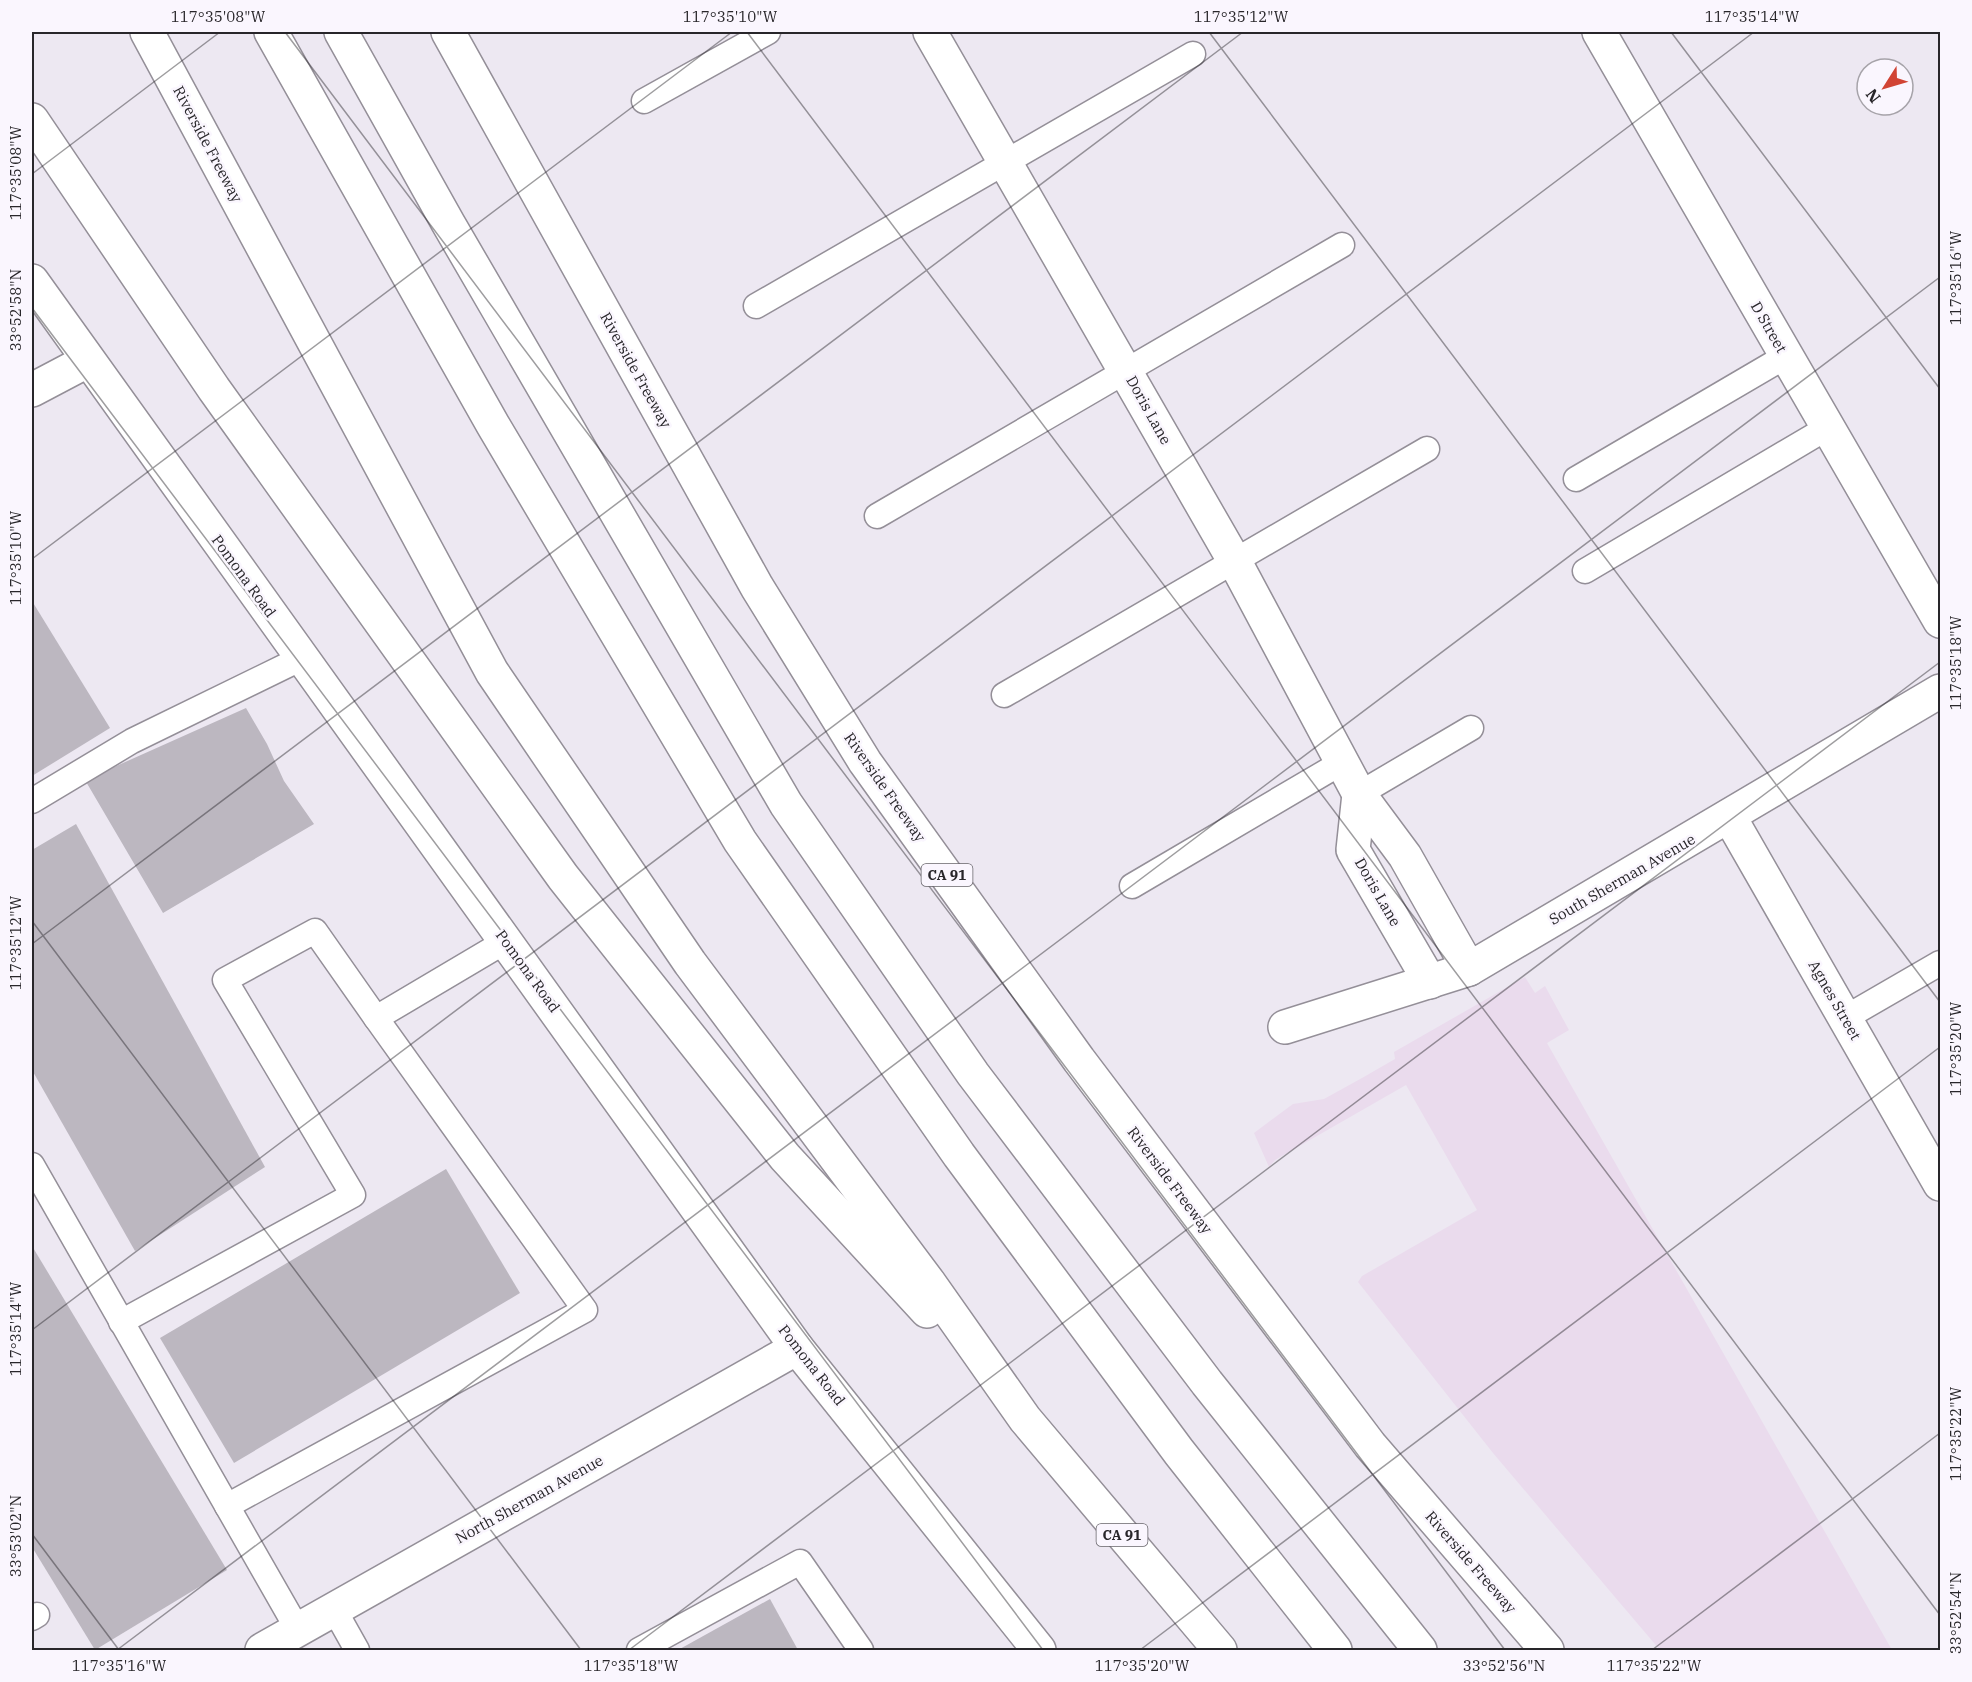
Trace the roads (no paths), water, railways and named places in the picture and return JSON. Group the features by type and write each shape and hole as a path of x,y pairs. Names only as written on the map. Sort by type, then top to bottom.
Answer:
{"main road":[{"name":"Riverside Freeway","path":"147,32 492,672 690,963 930,1284 1025,1419 1220,1650"},
{"path":"271,32 493,424 740,841 973,1174 1179,1452 1335,1650"},
{"path":"341,32 448,223 786,804 973,1074 1207,1383 1419,1650"},
{"name":"Riverside Freeway","path":"448,32 757,587 865,762 1079,1060 1370,1445 1547,1650"},
{"name":"Doris Lane","path":"930,32 1127,370 1235,562 1341,763 1359,794 1404,855 1469,969"},
{"name":"D Street","path":"1599,32 1941,621"},
{"path":"32,120 214,389 563,877 785,1157 1025,1419"},
{"name":"Pomona Road","path":"32,281 87,361 304,657 797,1348 1039,1650"},
{"path":"32,390 87,361"},
{"name":"South Sherman Avenue","path":"1285,1027 1469,969 1941,691"},
{"name":"Doris Lane","path":"1359,794 1353,850 1430,982"},
{"name":"Agnes Street","path":"1729,816 1941,1184"},
{"name":"North Sherman Avenue","path":"262,1650 797,1348"}],"lane":[{"path":"644,101 768,32"},
{"path":"756,306 1193,54"},
{"path":"877,516 1342,245"},
{"path":"1576,479 1786,356"},
{"path":"1585,570 1827,428"},
{"path":"1004,695 1427,449"},
{"path":"32,801 132,741 304,657"},
{"path":"1359,794 1471,728"},
{"path":"1132,886 1341,763"},
{"path":"122,1322 353,1195 225,980 315,931 585,1310 227,1506"},
{"path":"376,1018 506,941"},
{"path":"1845,1018 1941,963"},
{"path":"32,1165 298,1630"},
{"path":"639,1650 800,1562 861,1650"},
{"path":"334,1609 357,1650"}]}
